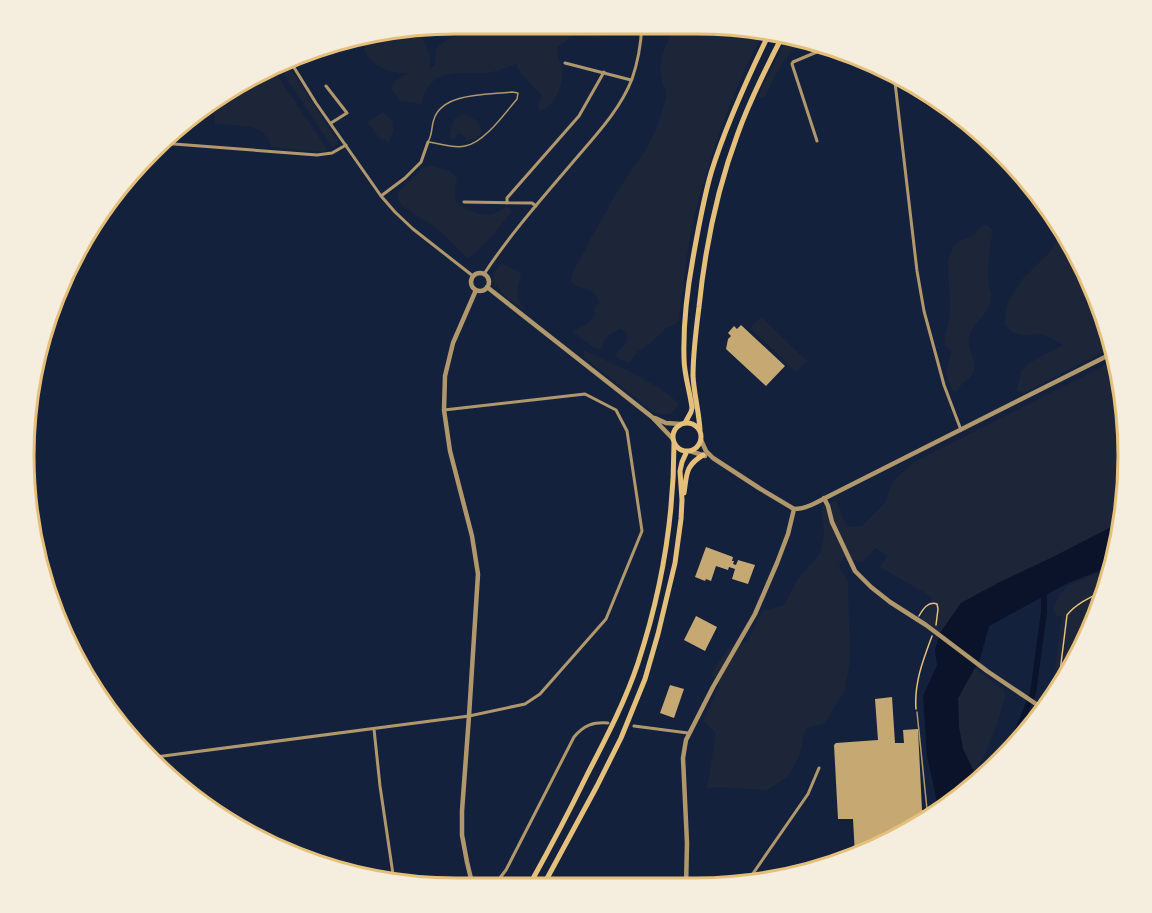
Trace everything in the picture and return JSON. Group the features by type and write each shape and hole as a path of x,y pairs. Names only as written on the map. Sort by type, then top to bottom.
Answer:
{"highway":[{"path":"533,878 608,734 638,663 663,561 675,430 683,424 692,408 684,367 685,317 699,225 711,174 726,128 766,41"},
{"path":"547,878 621,738 645,679 658,634 675,563 681,519 680,471 682,462 689,451 699,445 701,440 694,384 694,362 701,284 711,228 723,177 738,132 778,43"},
{"path":"683,424 694,424 700,430"},
{"path":"674,441 678,448 689,451"},
{"path":"682,500 688,468 703,455"}],"street":[{"path":"484,274 504,245 608,120 631,80 641,34"},
{"path":"816,52 792,64 818,141"},
{"path":"565,63 631,80"},
{"path":"294,67 316,103 394,212 473,276"},
{"path":"507,202 507,198 579,116 604,72"},
{"path":"895,85 917,271 924,311 944,385 961,430"},
{"path":"326,86 347,113 331,123"},
{"path":"381,196 405,178 421,162 428,142"},
{"path":"173,144 316,155 332,153 346,145"},
{"path":"464,202 532,203 536,206"},
{"path":"478,273 484,274 489,279 487,287 483,290 476,290 471,280 478,273"},
{"path":"487,287 652,417 674,441"},
{"path":"471,878 466,862 462,823 478,574 472,536 450,452 444,410 446,376 453,343 476,290"},
{"path":"701,440 706,451 713,458 764,492 794,509 800,509 1105,357"},
{"path":"160,757 470,716 525,704 540,694 606,619 642,531 627,431 616,410 585,394 444,410"},
{"path":"652,417 666,423 683,424"},
{"path":"689,451 713,458"},
{"path":"824,498 832,522 855,571 890,602 1036,704"},
{"path":"686,878 683,758 686,740 755,614 788,534 794,509"},
{"path":"500,878 574,737 590,724 608,723"},
{"path":"634,726 689,733"},
{"path":"374,729 393,874"},
{"path":"752,875 808,794 819,768"}],"lane":[{"path":"518,93 517,99 492,127 471,144 458,147 428,142 433,130 433,120 445,105 467,96 518,93"},
{"path":"917,712 927,809"}],"path":[{"path":"1060,669 1067,615 1083,601 1094,596"},
{"path":"917,712 918,678"}],"shaded area":[{"path":"460,34 601,34 598,38 573,35 558,46 562,70 561,82 554,100 540,111 538,105 542,96 522,75 516,64 489,72 456,73 443,76 429,85 421,104 400,101 391,88 396,81 408,73 395,72 377,65 364,51 366,45 422,36 431,58 429,69 435,65 436,50 442,42"},
{"path":"671,34 723,35 760,40 730,106 704,181 694,217 679,321 666,328 652,342 637,352 628,363 616,356 627,339 624,331 620,329 608,336 602,349 595,348 572,332 585,325 595,315 594,309 599,302 593,292 576,286 571,281 572,274 592,236 657,128 666,98 660,72 662,56"},
{"path":"784,44 798,47 789,54 765,97 761,98 759,95"},
{"path":"290,69 337,140 338,144 333,148 283,73"},
{"path":"278,75 327,149 322,152 271,147 263,133 256,129 215,124 214,112 245,91"},
{"path":"383,112 394,122 392,127 394,130 389,142 379,138 368,122"},
{"path":"463,114 480,124 482,133 477,138 467,141 458,133 455,139 449,138 454,119"},
{"path":"430,165 450,171 457,177 456,202 463,207 488,215 506,207 510,208 511,212 491,238 467,258 440,231 404,207 399,201 397,194 400,190 423,168"},
{"path":"982,225 989,226 993,231 988,265 991,301 987,311 972,330 969,339 974,361 973,373 957,391 953,391 946,375 951,352 944,339 950,309 948,260 954,246 959,241 974,235"},
{"path":"1057,240 1085,295 1104,352 1024,393 1017,390 1021,371 1029,363 1063,345 1040,334 1022,335 1009,330 1004,324 1008,302 1024,277 1050,252"},
{"path":"502,264 521,273 518,296 528,313 504,295 493,282 494,272"},
{"path":"761,317 807,361 796,372 750,328"},
{"path":"584,350 635,374 662,390 678,404 676,408 667,414 652,411 584,357"},
{"path":"1107,364 1114,401 1118,456 1111,527 961,603 940,633 921,618 932,599 880,567 888,556 875,548 863,562 843,558 839,566 848,582 850,661 845,690 824,724 806,728 799,757 787,777 767,790 717,787 707,789 716,733 703,721 719,687 712,673 728,648 747,642 762,611 784,605 797,580 820,554 824,535 822,507 836,501 847,527 862,526 885,503 892,482 916,461"},
{"path":"1111,527 1102,570 1068,583 989,626 980,659 958,698 959,727 963,749 975,773 937,802 927,756 923,696 937,665 935,650 940,633 961,603"},
{"path":"1101,572 1074,643 1054,678 1062,616 1057,616 1053,609 1059,595 1069,585"},
{"path":"974,668 1004,690 1005,698 983,759 973,770 963,749 959,727 958,698"}],"building":[{"path":"741,325 785,366 766,386 726,349 731,336 728,333 734,326 737,329"},
{"path":"706,547 733,557 733,564 736,565 738,560 755,565 748,584 732,579 735,569 729,567 728,570 716,566 711,581 695,577"},
{"path":"696,616 717,627 705,651 684,640"},
{"path":"670,685 684,689 674,718 660,713"},
{"path":"892,697 895,743 904,743 903,730 918,729 922,810 925,810 882,835 855,847 853,819 838,819 834,745 878,740 875,699"}],"waterway":[{"path":"1020,726 1033,693 1044,612 1044,596"}]}
